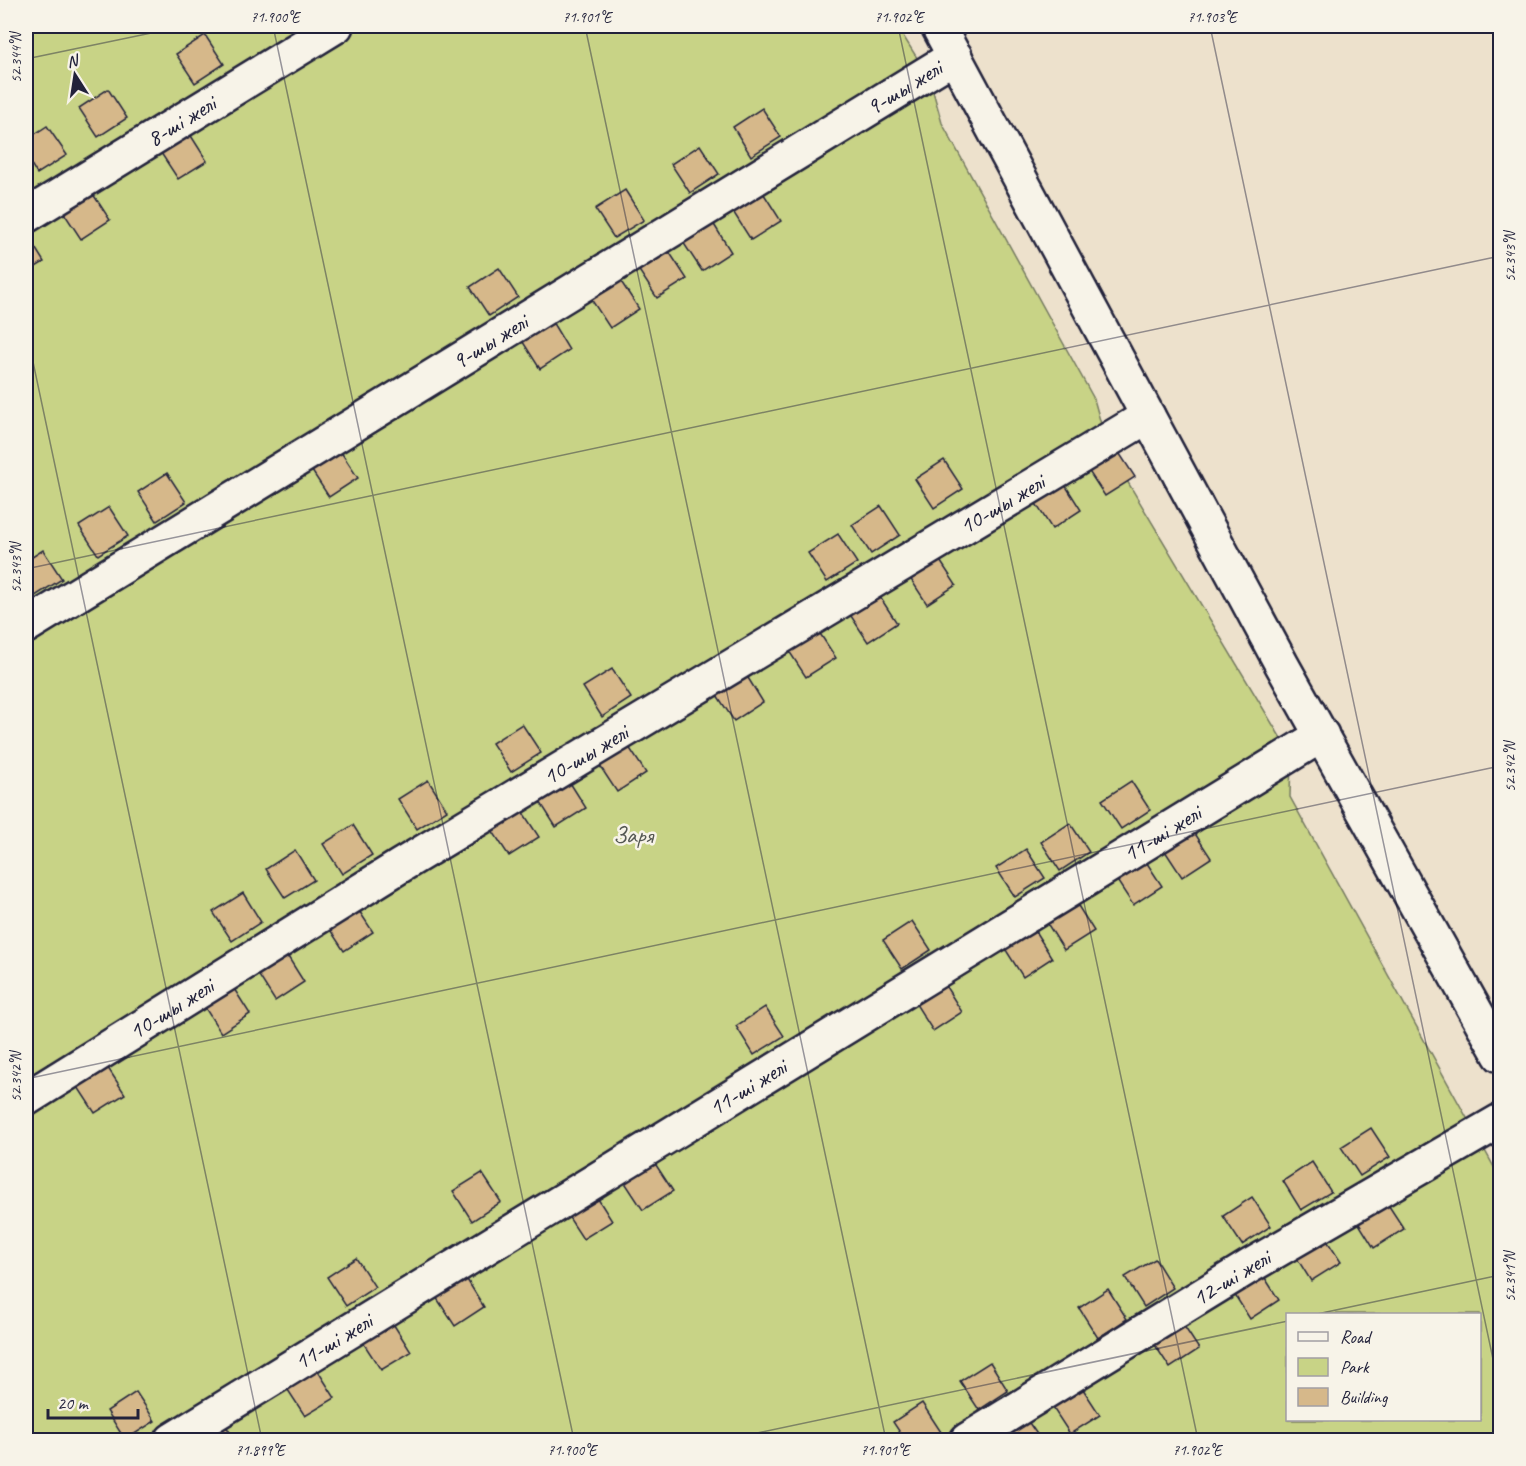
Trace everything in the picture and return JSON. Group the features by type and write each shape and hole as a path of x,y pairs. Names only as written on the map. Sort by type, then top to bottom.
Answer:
{"street":[{"name":"8-ші желі","path":"26,216 336,26"},
{"path":"938,26 1282,665 1500,1055"},
{"name":"9-шы желі","path":"26,626 955,56"},
{"name":"10-шы желі","path":"26,1099 400,866 1148,416"},
{"name":"11-ші желі","path":"172,1440 1322,735"},
{"name":"12-ші желі","path":"967,1440 1250,1266 1500,1121"}],"green space":[{"name":"Заря","path":"26,26 897,26 929,77 942,123 1094,399 1108,449 1291,755 1290,797 1500,1178 1500,1440 26,1440"}],"building":[{"path":"205,35 224,64 195,83 176,54"},
{"path":"108,89 127,118 98,137 79,108"},
{"path":"762,108 781,137 751,156 733,127"},
{"path":"47,126 67,155 37,174 26,156 26,140"},
{"path":"188,131 207,161 178,179 159,150"},
{"path":"700,145 719,174 690,193 671,164"},
{"path":"625,190 644,220 614,238 595,209"},
{"path":"91,191 110,220 81,239 62,210"},
{"path":"762,191 781,221 751,240 732,210"},
{"path":"713,223 731,252 702,271 683,242"},
{"path":"26,233 44,262 26,273"},
{"path":"668,250 687,279 657,298 638,269"},
{"path":"499,268 518,297 489,316 470,287"},
{"path":"620,280 639,309 610,328 591,299"},
{"path":"551,320 569,350 540,369 521,339"},
{"path":"1116,448 1135,477 1105,496 1086,467"},
{"path":"339,449 358,478 329,497 310,468"},
{"path":"944,460 963,489 934,508 915,479"},
{"path":"167,473 186,502 157,521 138,492"},
{"path":"1062,480 1081,510 1052,529 1033,499"},
{"path":"881,506 900,535 871,554 852,525"},
{"path":"109,507 128,536 98,555 79,526"},
{"path":"838,534 857,563 827,582 808,553"},
{"path":"43,550 62,579 32,598 26,587 26,561"},
{"path":"937,556 956,585 927,604 908,575"},
{"path":"878,594 897,623 868,642 849,613"},
{"path":"817,629 836,658 806,677 787,648"},
{"path":"612,669 631,698 602,717 583,687"},
{"path":"745,673 763,702 734,721 715,692"},
{"path":"522,724 541,753 511,772 492,743"},
{"path":"627,744 646,773 617,792 598,763"},
{"path":"567,778 586,808 556,827 537,797"},
{"path":"428,780 447,810 417,829 398,799"},
{"path":"1131,781 1150,810 1121,829 1102,800"},
{"path":"520,808 539,837 509,856 490,827"},
{"path":"1070,823 1089,852 1060,871 1041,842"},
{"path":"353,825 372,855 342,874 323,844"},
{"path":"1192,829 1211,858 1182,877 1163,848"},
{"path":"1026,849 1045,878 1015,897 996,868"},
{"path":"295,850 314,880 285,898 266,869"},
{"path":"1143,857 1162,886 1133,905 1114,876"},
{"path":"243,893 261,922 232,941 213,912"},
{"path":"1075,901 1094,931 1064,950 1045,920"},
{"path":"354,903 373,932 344,951 325,922"},
{"path":"912,921 931,950 902,969 883,940"},
{"path":"1033,928 1052,958 1023,977 1004,947"},
{"path":"285,952 304,982 275,1001 256,971"},
{"path":"943,982 962,1012 933,1031 914,1001"},
{"path":"231,984 250,1014 221,1033 202,1003"},
{"path":"765,1007 784,1036 754,1055 736,1026"},
{"path":"106,1065 125,1094 95,1113 76,1084"},
{"path":"1371,1128 1390,1157 1360,1176 1341,1147"},
{"path":"654,1162 673,1191 643,1210 624,1181"},
{"path":"1312,1162 1331,1192 1301,1210 1283,1181"},
{"path":"482,1173 501,1202 472,1221 453,1191"},
{"path":"593,1191 612,1221 583,1239 564,1210"},
{"path":"1252,1197 1271,1226 1242,1245 1223,1216"},
{"path":"1385,1200 1404,1229 1374,1248 1356,1219"},
{"path":"1322,1233 1341,1262 1311,1281 1293,1252"},
{"path":"356,1258 375,1287 346,1306 327,1277"},
{"path":"1155,1259 1173,1288 1144,1307 1125,1277"},
{"path":"1260,1270 1279,1300 1250,1319 1231,1289"},
{"path":"466,1278 484,1307 455,1326 436,1297"},
{"path":"1108,1289 1127,1319 1098,1338 1079,1308"},
{"path":"1180,1320 1199,1349 1170,1368 1151,1339"},
{"path":"392,1322 411,1352 381,1370 362,1341"},
{"path":"990,1362 1008,1391 979,1410 960,1381"},
{"path":"316,1368 335,1398 305,1416 286,1387"},
{"path":"1081,1386 1100,1415 1070,1434 1051,1405"},
{"path":"136,1392 155,1421 125,1440 107,1411"},
{"path":"922,1403 941,1432 928,1440 905,1440 893,1422"},
{"path":"1027,1420 1041,1440 998,1439"},
{"path":"226,1426 235,1440 203,1440"}]}
